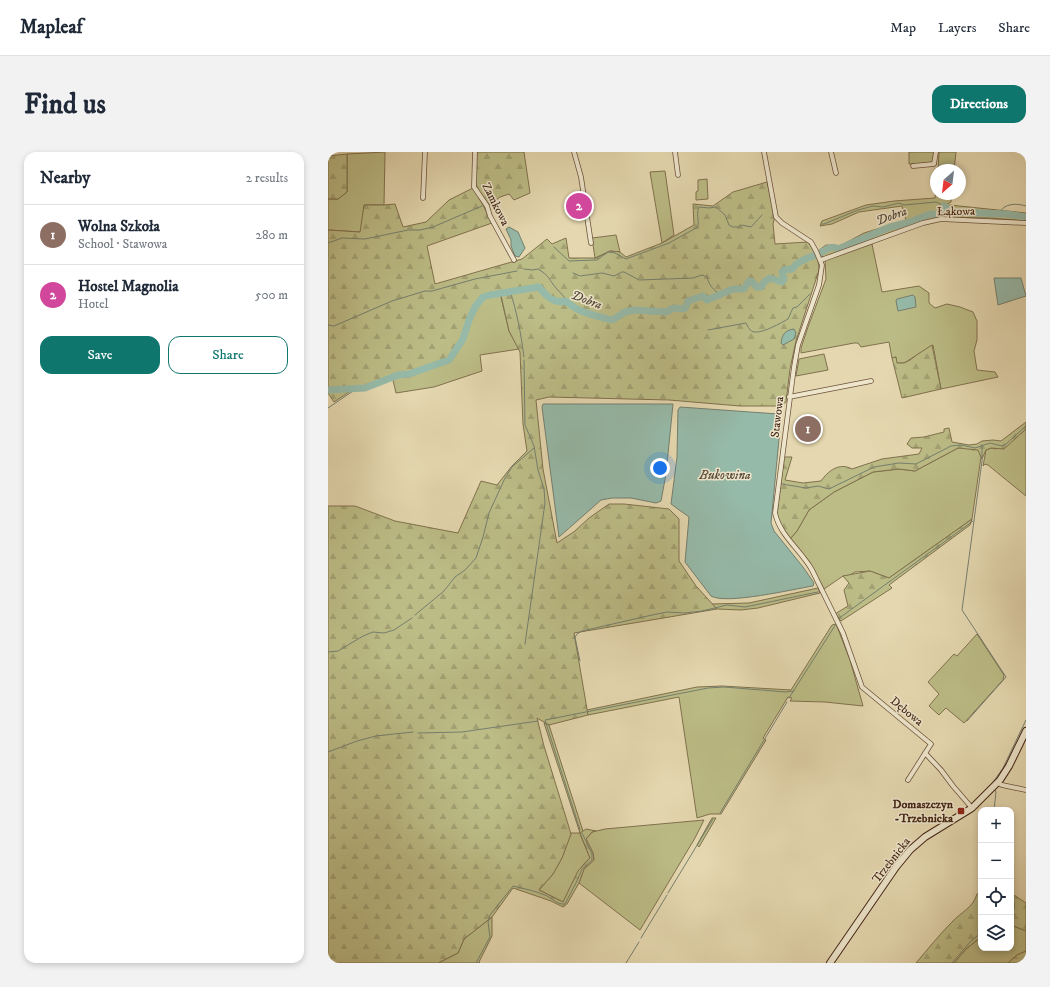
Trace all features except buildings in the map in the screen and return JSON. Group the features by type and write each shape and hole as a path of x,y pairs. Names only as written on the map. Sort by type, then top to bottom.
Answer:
{"street":[{"path":"423,198 425,152"},
{"name":"Zamkowa","path":"475,152 474,187 486,206 514,260"},
{"path":"574,152 581,177 591,243"},
{"path":"675,152 678,175"},
{"path":"764,152 776,217 782,223 810,242 820,258"},
{"path":"831,152 836,173"},
{"path":"913,166 934,164 936,152"},
{"name":"Łąkowa","path":"820,258 923,223 941,219 1026,223"},
{"name":"Stawowa","path":"820,258 821,270 819,285 798,345 789,398 775,513 782,532 812,570 843,633 862,687"},
{"path":"789,398 870,380"},
{"name":"Dębowa","path":"862,687 930,742 930,746 925,753"},
{"name":"Trzebnicka","path":"830,963 896,867 910,850 925,837 972,808 995,786 1009,766 1026,731"},
{"path":"908,780 925,753 972,808"},
{"path":"995,786 1002,785 1026,790"}],"green space":[{"path":"385,152 384,205 364,205 361,232 328,230 328,199 338,199 347,192 347,154"},
{"path":"476,152 524,152 530,193 514,200 509,194 500,197 490,205 479,193 475,183"},
{"path":"909,152 934,152 933,162 909,164"},
{"path":"939,152 956,152 955,164 938,164"},
{"path":"347,154 347,192 338,199 328,199 328,156"},
{"path":"665,171 674,235 662,243 650,172"},
{"path":"707,179 708,199 696,200 698,180"},
{"path":"767,182 775,216 773,224 775,244 808,242 816,255 819,266 796,341 790,369 786,402 780,406 740,406 669,400 549,397 536,400 543,469 557,543 575,531 589,518 609,504 624,504 669,509 679,519 679,561 696,586 717,609 574,633 588,715 549,725 537,718 571,834 562,858 553,874 539,890 563,902 578,871 590,858 580,833 586,829 596,831 592,832 586,839 593,853 594,860 584,869 579,883 567,904 563,907 551,901 513,888 492,917 464,939 458,953 438,963 328,963 328,506 355,506 395,521 458,533 481,481 497,485 512,466 527,451 523,424 520,352 509,331 500,291 482,296 468,320 462,340 448,359 352,390 334,402 328,393 328,230 360,232 364,205 395,204 403,227 426,222 449,200 473,188 492,223 427,246 435,284 522,259 547,239 552,244 566,238 569,258 596,258 610,251 620,252 626,257 662,243 694,225 693,204 713,206 733,192"},
{"path":"930,198 930,200 951,200 951,202 944,206 950,205 1026,213 1026,221 990,218 941,217 908,226 826,257 821,256 819,250 826,245 840,246 864,233 906,220 902,206 859,212 832,224 820,226 822,221 866,205"},
{"path":"616,235 620,252 610,251 595,258 592,238"},
{"path":"872,244 882,292 919,286 929,293 929,303 935,308 947,304 973,312 977,321 977,340 974,351 977,370 995,372 998,377 941,389 933,345 904,363 896,363 896,357 892,358 889,342 861,347 858,343 854,343 801,353 801,348 808,327 826,279 825,259"},
{"path":"500,293 509,331 519,349 480,355 482,371 434,387 396,393 393,380 398,377 409,377 451,361 464,340 470,322 481,302 486,297"},
{"path":"932,345 941,389 902,398 892,358 896,357 897,363 904,363"},
{"path":"824,354 828,370 796,376 799,359"},
{"path":"1026,422 1026,429 1004,449 991,448 986,450 982,459 978,450 958,448 915,471 899,469 873,472 834,492 809,510 797,531 790,539 782,530 777,514 784,457 792,457 785,480 803,483 821,481 830,471 838,467 847,467 852,469 882,459 919,454 922,448 912,448 907,444 911,438 924,437 944,432 944,429 949,428 952,442 969,445 977,444 982,441 1001,441"},
{"path":"1026,429 1026,496 988,465 985,464 983,466 986,450 991,448 996,449"},
{"path":"964,447 973,450 978,449 981,457 972,519 889,578 870,571 855,572 848,576 843,576 824,589 809,561 790,539 797,531 809,510 834,492 873,472 899,469 915,471 958,448"},
{"path":"972,519 970,525 889,585 892,588 841,621 835,614 848,606 844,590 849,583 843,576 870,571 889,578"},
{"path":"818,588 820,593 758,608 741,610 717,609 712,604 749,603"},
{"path":"836,624 850,660 863,706 825,702 790,701 792,698 788,697 763,738 766,740 721,814 710,814 697,818 679,697 588,715 587,710 697,687 722,686 791,690 832,625"},
{"path":"977,634 1004,675 1003,680 964,723 946,708 939,715 929,706 939,694 928,682 954,654 957,656"},
{"path":"544,723 549,725 583,831 580,834 590,858 581,867 563,902 539,890 553,874 562,858 571,833 580,833"},
{"path":"712,818 716,818 699,847 697,845"},
{"path":"704,820 695,838 640,930 579,883 584,869 594,860 593,853 586,839 592,832 605,829"},
{"path":"977,894 978,939 966,949 954,963 916,963 955,918 973,903"},
{"path":"1014,895 1026,903 1026,931 1014,926"},
{"path":"492,917 492,936 479,962 480,963 438,963 458,953 464,939"},
{"path":"1014,926 1026,931 1026,951 1017,955 1008,963 954,963 966,949 978,939 978,951 1014,951"},
{"path":"1026,951 1026,963 1008,963 1017,955"}],"water":[{"path":"509,227 518,232 525,248 519,257 515,256 511,246 511,240 506,229"},
{"path":"994,278 1021,278 1026,296 998,305"},
{"path":"913,295 915,297 916,307 898,311 897,299"},
{"path":"794,329 796,333 794,339 783,345 781,343 784,333 788,330"},
{"name":"Bukowina","path":"543,404 673,404 666,474 661,501 656,503 631,498 612,498 601,500 559,537 542,407"},
{"name":"Bukowina","path":"680,407 778,414 781,418 771,523 774,531 814,583 813,586 745,598 719,598 711,596 685,562 689,517 671,504 677,457 678,410"}],"waterway":[{"path":"821,224 873,206 883,207 899,203 904,205 936,202 944,206"},
{"path":"999,213 1004,207 1007,206 1019,204 1026,206"},
{"path":"328,243 342,238 365,239 408,230 420,230 433,227 482,206"},
{"name":"Dobra","path":"328,390 365,388 398,375 409,374 449,360 463,339 475,307 483,297 490,295 539,287 547,296 554,300 562,302 566,301 581,311 611,320 625,312 635,310 666,312 674,308 684,309 688,301 703,296 707,300 733,289 744,289 749,281 757,287 761,287 765,281 770,278 782,282 784,279 782,272 784,270 792,269 795,265 802,261 831,247 838,249 890,227 910,222 930,214 938,215 944,206 953,212 1007,214 1026,217"},
{"path":"554,247 569,261 597,260 608,252 615,253 626,259 669,243 698,227 699,207 716,207 725,215 729,225 733,227 739,227 742,225 751,227 762,215"},
{"path":"524,269 538,269 542,271 566,301"},
{"path":"328,325 334,326 392,301 425,291 432,291 475,279 517,271"},
{"path":"573,273 580,276 602,273 614,276 624,272 639,280 693,278 702,275 707,277 715,291 720,294"},
{"path":"510,291 515,307 524,357"},
{"path":"708,330 746,323 749,329 753,332 767,329 788,319 793,308 797,307 810,294"},
{"path":"524,360 525,425 534,446 538,470 544,489 545,503 525,644"},
{"path":"328,408 356,389"},
{"path":"782,484 806,488 818,486 829,489 874,467 899,463 916,464 951,446 961,445 975,448 990,443 1002,446 1026,426"},
{"path":"967,721 1006,677 962,610 982,461 982,446"},
{"path":"415,615 444,591 455,577 465,570 476,558 489,513 505,478 512,467 534,448"},
{"path":"838,619 973,521"},
{"path":"580,661 575,637 582,631 667,612 684,613 702,611 727,605 745,607 818,592"},
{"path":"328,652 338,651 363,636 373,632 384,633 394,630 412,618"},
{"path":"789,698 836,624"},
{"path":"580,830 545,720 708,688 724,687 786,692 794,691"},
{"path":"720,813 787,702"},
{"path":"991,785 1003,768 1026,720"},
{"path":"418,733 462,732 538,721"},
{"path":"328,752 357,741 376,736 413,732"},
{"path":"994,807 995,790"},
{"path":"668,893 713,819"},
{"path":"476,963 490,937 488,922 490,915 513,886 539,893 558,903 565,904 582,869 592,860 592,854 582,833"},
{"path":"641,938 667,895"},
{"path":"952,963 971,941 978,935"},
{"path":"626,963 639,942"}],"place":[{"name":"Hostel Magnolia","path":"579,206"},
{"name":"Wolna Szkoła","path":"808,429"},
{"name":"Domaszczyn -Trzebnicka","path":"961,811"}]}
